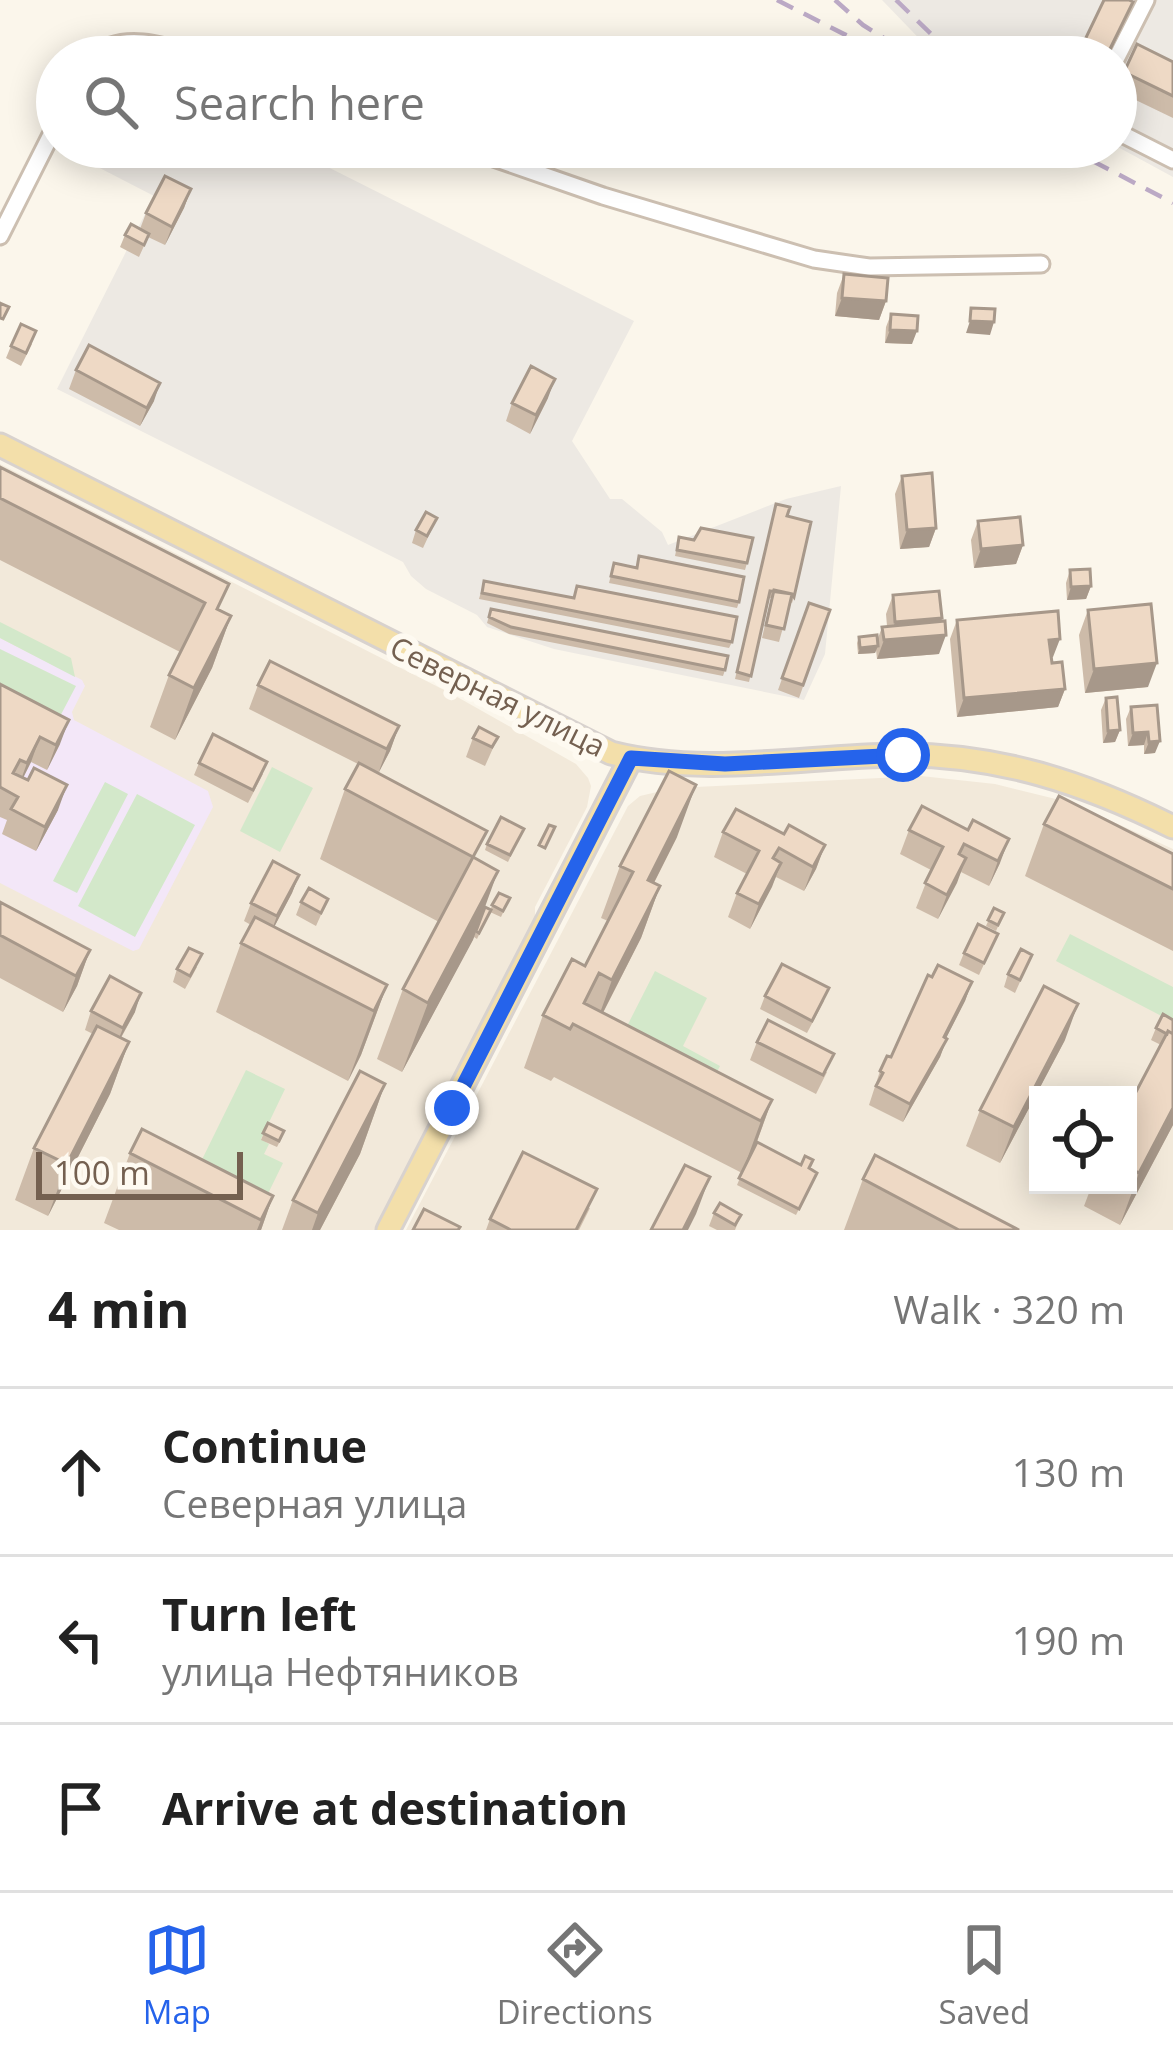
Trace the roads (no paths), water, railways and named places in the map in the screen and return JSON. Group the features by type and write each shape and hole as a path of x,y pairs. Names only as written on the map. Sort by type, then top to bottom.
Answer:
{"main road":[{"name":"Северная улица","path":"0,445 583,742 631,758 725,764 903,755 992,761 1082,785 1173,827"},
{"path":"388,1230 631,758"}],"street":[{"path":"1128,36 1146,0"},
{"path":"1137,142 1173,160"},
{"path":"0,236 36,165"},
{"path":"522,168 814,259 869,267 1041,264"}],"railway":[{"path":"777,0 848,36"},
{"path":"835,0 881,36"},
{"path":"896,0 933,36"},
{"path":"1106,168 1173,203"}]}
